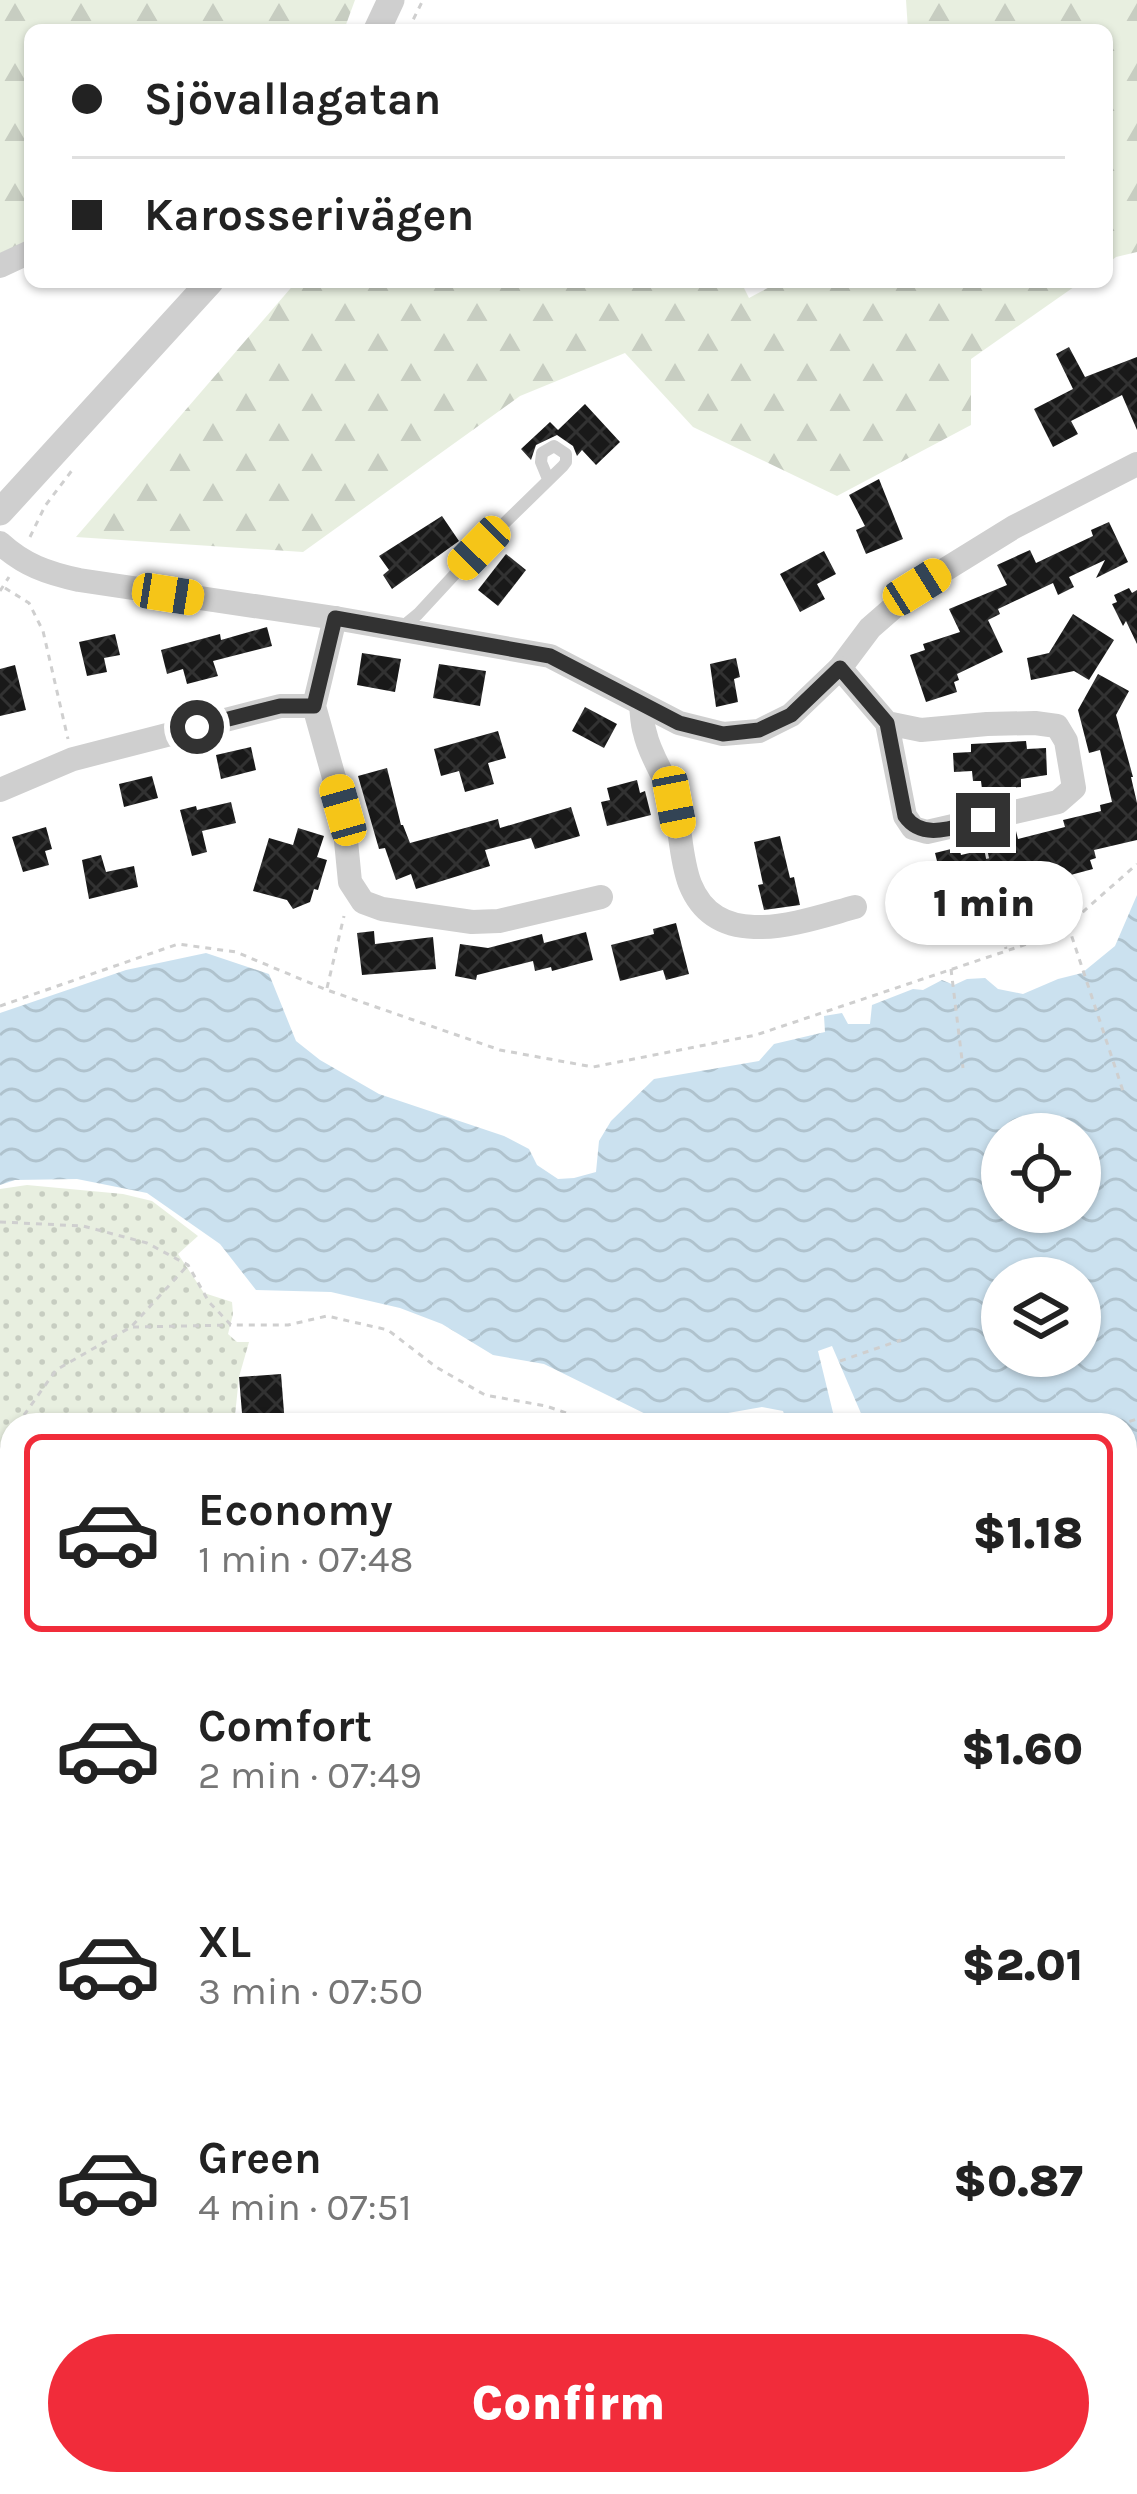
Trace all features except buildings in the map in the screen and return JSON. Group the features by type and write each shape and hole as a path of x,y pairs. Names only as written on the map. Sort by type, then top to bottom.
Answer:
{"street":[{"path":"0,512 205,288"},
{"path":"9,551 43,572 79,580 550,656 679,723 723,734 759,730 791,715 840,668 870,628 917,587 1014,526 1137,464"},
{"path":"335,618 314,706 343,810 350,882 363,902 472,922 499,921 601,897"},
{"path":"840,668 887,723 905,816 913,828 927,832 1058,802 1074,788 1066,741 1057,726 987,724 921,730 887,723"},
{"path":"641,705 645,735 674,802 688,880 699,902 724,921 752,928 772,928 855,907"},
{"path":"0,790 73,759 280,706 314,706"}],"lane":[{"path":"400,629 548,479"}],"path":[{"path":"73,759 43,632 29,603 2,589 9,551 80,460"},
{"path":"977,822 1007,951"},
{"path":"0,1006 178,944 236,952 327,990 500,1050 593,1067 756,1035 1007,951 1068,925 1137,863"},
{"path":"327,990 346,907 359,896"},
{"path":"1068,925 1124,1094"},
{"path":"951,969 963,1068"},
{"path":"0,1222 83,1226 147,1243 188,1265 209,1302 231,1325"},
{"path":"26,1413 56,1370 131,1327 188,1265"},
{"path":"131,1327 288,1325 328,1316 388,1330 436,1367 485,1395 566,1413"},
{"path":"840,1361 901,1340"}],"green space":[{"path":"0,0 355,0 346,24 24,24 24,252 0,258"},
{"path":"906,0 1137,0 1137,252 1113,259 1113,24 908,24"},
{"path":"291,288 744,288 749,298 768,288 1072,288 971,359 971,425 837,496 693,427 625,353 520,396 303,552 76,537"},
{"path":"27,1185 123,1194 152,1201 198,1236 178,1254 204,1293 232,1302 228,1334 237,1342 249,1342 235,1413 0,1413 0,1189"}],"water":[{"path":"1137,895 1137,1413 861,1413 832,1346 818,1351 833,1413 784,1413 762,1407 728,1413 644,1413 544,1364 493,1355 442,1324 400,1308 331,1292 256,1290 220,1244 147,1193 77,1179 15,1180 0,1185 0,1013 126,970 206,953 269,974 296,1041 320,1060 379,1094 504,1136 529,1149 537,1165 558,1179 596,1172 599,1141 611,1121 654,1079 759,1061 774,1044 825,1032 824,1016 842,1013 848,1024 870,1024 872,1005 942,980 954,985 985,978 998,989 1023,994 1082,973 1115,946"}],"route":[{"path":"197,727 280,706 314,706 335,618 550,656 679,723 723,734 759,730 791,715 840,668 887,723 905,816 913,828 927,832 983,820"}]}
